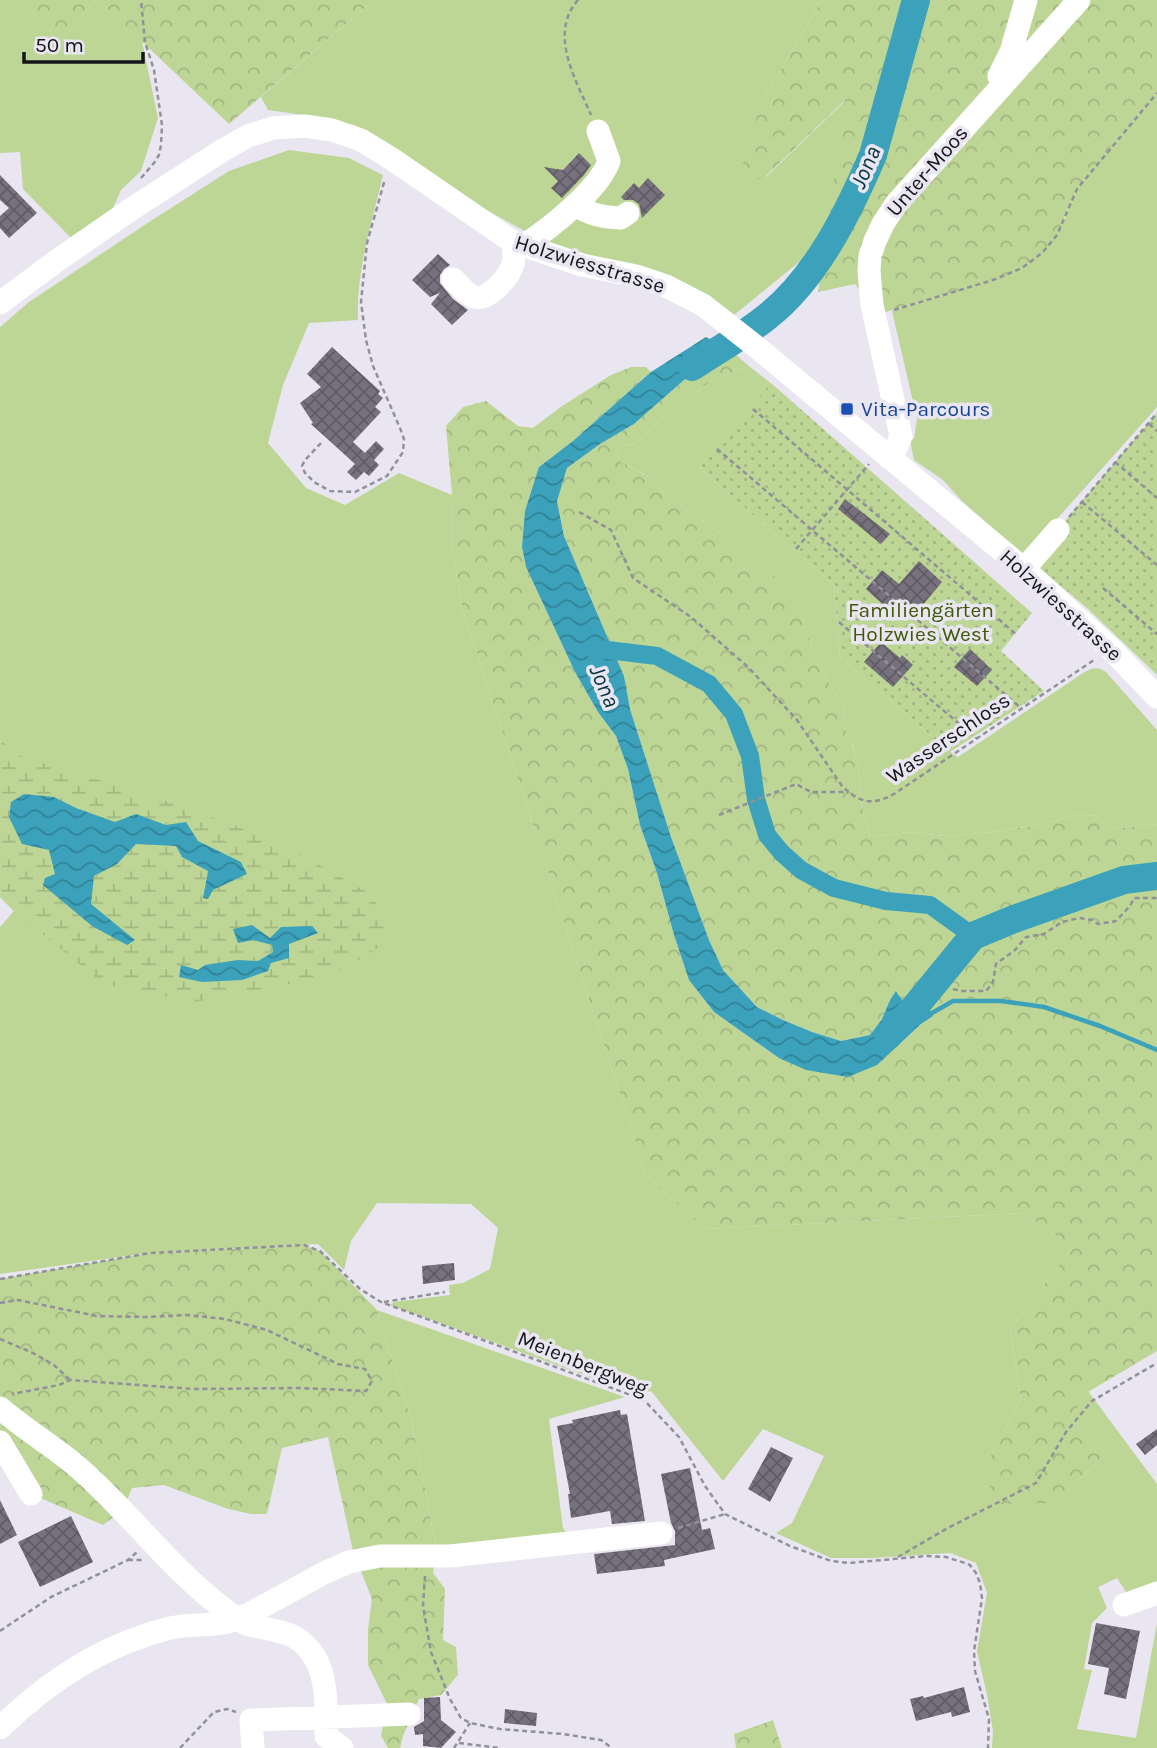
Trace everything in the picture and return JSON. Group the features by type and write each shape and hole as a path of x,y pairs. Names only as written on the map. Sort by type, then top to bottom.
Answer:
{"street":[{"path":"985,104 1011,52 1026,0"},
{"name":"Unter-Moos","path":"880,459 897,446 901,436 870,288 870,256 883,223 896,204 1079,0"},
{"name":"Holzwiesstrasse","path":"0,303 133,208 248,136 273,128 295,126 332,130 360,140 392,159 518,244 582,265 636,276 666,286 703,305 759,349 880,459 1024,569 1111,649 1157,697"},
{"path":"453,279 477,298 486,296 501,283 512,268 518,244 544,233 575,205 606,171 610,161 598,131"},
{"path":"575,205 587,213 601,217 621,218 628,213"},
{"path":"1024,569 1058,530"},
{"path":"3,1403 79,1468 195,1586 237,1619 290,1634 306,1646 320,1664 325,1689 326,1736 342,1748"},
{"path":"0,1442 31,1494"},
{"path":"0,1728 20,1708 57,1679 103,1653 143,1635 181,1626 223,1623 237,1619 349,1562 380,1556 450,1556 517,1550 661,1533"},
{"path":"1124,1605 1157,1593"},
{"path":"253,1748 251,1720 409,1714"}],"path":[{"path":"139,180 159,155 162,125 154,71 145,42 142,0"},
{"path":"578,0 564,29 565,48 598,131"},
{"path":"874,315 993,280 1032,261 1050,246 1057,235 1071,201 1086,176 1157,93"},
{"path":"321,443 302,466 314,482 330,491 355,492 380,480 387,476 402,452 404,439 373,366 361,302 367,243 392,159"},
{"path":"753,409 1017,635"},
{"path":"1058,530 1157,413"},
{"path":"1148,423 1157,431"},
{"path":"718,449 1021,708"},
{"path":"796,549 847,490 880,459"},
{"path":"1115,462 1157,498"},
{"path":"1082,502 1157,565"},
{"path":"579,512 611,530 633,578 691,617 748,667 797,720 834,776 848,792"},
{"path":"1103,588 1157,634"},
{"path":"839,622 976,738"},
{"name":"Wasserschloss","path":"719,815 796,783 811,792 848,792 871,802 885,799 1111,649"},
{"path":"953,989 986,992 993,982 996,964 1015,950 1026,937 1044,934 1062,922 1079,918 1098,924 1116,921 1134,898 1157,898"},
{"name":"Meienbergweg","path":"0,1279 150,1253 304,1245 320,1251 360,1289 381,1302 644,1400 679,1437 705,1486 725,1514 790,1546 831,1561 849,1563 927,1556 946,1557 965,1563 976,1573 981,1583 982,1598 974,1651 975,1671 989,1719 988,1748"},
{"path":"381,1302 445,1292"},
{"path":"0,1303 18,1300 97,1316 187,1315 225,1319 267,1331 338,1364 365,1369 372,1381 366,1391 300,1388 194,1389 70,1380 59,1385 13,1393 3,1403"},
{"path":"0,1339 54,1365 70,1380"},
{"path":"895,1559 946,1529 1036,1483 1066,1433 1092,1401 1157,1363"},
{"path":"661,1533 725,1514"},
{"path":"0,1631 51,1597 128,1560 137,1552 143,1532"},
{"path":"426,1556 423,1606 431,1652 450,1699 461,1718 470,1723 500,1728 601,1740 612,1748"},
{"path":"180,1748 214,1712 228,1709 251,1720"},
{"path":"454,1748 470,1723"},
{"path":"459,1743 500,1748"}],"green space":[{"path":"0,0 22,0 60,42 95,0 98,0 142,41 158,118 141,171 121,190 112,210 71,238 23,189 20,152 0,153"},
{"path":"22,0 95,0 60,42"},
{"path":"98,0 374,0 229,124"},
{"path":"374,0 822,0 761,103 766,177 846,100 825,241 734,315 548,244 476,204 354,125 268,110 261,97"},
{"path":"822,0 1157,0 1157,93 1086,176 1055,238 1042,254 1004,276 874,315 872,305 855,284 818,292 845,100 765,177 736,186 761,103"},
{"path":"1157,93 1157,407 1024,556 962,501 943,480 914,460 910,440 914,439 917,419 892,311 993,280 1032,261 1064,222 1071,201 1086,176"},
{"path":"289,150 349,158 383,175 362,265 358,320 309,323 283,385 268,443 306,488 345,505 399,473 452,495 453,554 462,607 646,1175 705,1229 1023,1213 1073,1247 1010,1329 1021,1399 988,1461 1054,1503 1106,1454 1071,1417 1088,1391 1157,1484 1157,1588 1130,1598 1117,1578 1098,1587 1107,1608 1092,1623 1084,1669 1092,1670 1077,1729 1136,1738 1157,1623 1157,1748 992,1748 993,1731 977,1651 987,1593 976,1563 950,1553 831,1558 776,1533 792,1523 824,1456 763,1429 723,1481 651,1391 637,1394 390,1305 394,1302 450,1295 449,1285 463,1283 490,1269 498,1228 471,1204 377,1203 351,1241 344,1270 318,1244 148,1253 0,1274 0,927 14,911 0,897 0,777 20,756 0,740 0,327 29,302 229,171","holes":["246,873 213,890 55,875"]},
{"path":"734,353 749,366 711,381 670,411 645,436 634,444 622,446 616,453 621,462 651,478 670,498 727,538 750,561 785,585 802,619 817,663 843,702 846,734 858,765 862,805 870,837 908,832 945,836 984,833 1039,825 1081,814 1096,816 1110,829 1157,824 1157,1351 1088,1392 1071,1417 1107,1453 1054,1503 1001,1504 990,1488 988,1461 1021,1399 1010,1329 1073,1247 1023,1213 705,1229 646,1175 462,607 453,554 452,495 446,426 463,407 486,401 518,426 533,428 611,375 631,367 646,367 651,372 573,441 539,467 522,547 526,567 575,672 598,712 616,736 628,769 640,825 689,980 714,1012 779,1058 900,1044 921,1024 923,1011 908,1006 901,1000 890,1000 882,1019 870,1035 841,1041 812,1032 757,1007 723,970 709,940 671,837 630,709 624,676 564,536 557,500 567,468 634,424 684,380"},
{"path":"749,366 772,384 699,468 834,585 840,657 958,757 1083,673 1094,668 1103,670 1157,730 1157,824 1110,829 1096,816 1081,814 1039,825 984,833 945,836 908,832 870,837 862,805 858,765 853,746 846,734 843,702 817,663 802,619 768,571 750,561 727,538 670,498 651,478 621,462 616,453 622,446 634,444 645,436 670,411 711,381"},
{"name":"Familiengärten Holzwies West","path":"771,383 1032,613 1001,651 1044,691 950,752 840,657 834,585 699,468"},
{"path":"1157,413 1157,675 1087,608 1031,561"},
{"path":"0,740 21,756 176,804 271,838 367,892 389,918 378,948 332,976 194,1002 104,984 0,897","holes":["54,797 115,822 136,815 166,825 241,862 246,873 203,897 208,871 182,857 176,846 136,844 117,864 94,876 91,904 134,939 127,945 55,875 49,850","234,929 270,938 317,934 289,944 271,963 242,980 202,982 180,977 182,966 198,971 205,965 238,960 258,961 273,952 273,945 253,939 238,942"]},
{"path":"304,1245 320,1251 377,1310 412,1422 437,1551 433,1573 445,1589 443,1640 456,1647 458,1675 441,1695 419,1699 400,1748 388,1748 381,1736 387,1704 368,1665 368,1629 372,1599 353,1551 328,1437 282,1448 267,1514 228,1509 164,1485 132,1488 123,1510 103,1525 31,1494 0,1442 0,1279 150,1253"},
{"path":"377,1310 625,1397 549,1419 563,1528 570,1537 437,1551 412,1422"},
{"path":"773,1720 782,1748 736,1748 734,1734"}],"water":[{"path":"706,337 734,353 684,380 634,424 567,468 557,501 564,536 624,676 630,709 671,837 709,940 723,970 757,1007 812,1032 841,1041 870,1035 882,1019 896,991 910,1007 930,1010 933,1016 877,1065 848,1077 806,1070 779,1058 714,1012 689,980 640,825 628,769 616,736 598,712 575,672 526,567 522,547 525,511 539,467 573,441 651,372"},
{"path":"24,794 54,797 115,822 136,814 166,825 186,822 198,841 241,862 247,874 213,890 208,899 203,898 208,871 182,857 176,846 136,844 117,864 94,876 91,904 135,940 127,945 92,926 43,885 45,878 55,874 49,850 22,844 9,817 11,802"},
{"path":"252,925 270,938 281,927 312,926 318,933 289,944 289,958 271,963 268,971 242,980 202,982 179,977 181,965 198,970 205,965 238,960 258,961 273,952 272,945 253,940 238,943 233,929"}],"building":[{"path":"579,153 591,165 562,198 551,188 558,181 544,167 563,170"},
{"path":"0,175 37,213 9,238 0,228 0,216 9,208 0,200"},
{"path":"648,178 665,195 642,218 639,204 621,197 634,183 639,188"},
{"path":"438,254 450,265 440,275 440,283 453,299 468,310 452,325 431,304 440,293 430,297 412,280"},
{"path":"332,347 380,391 378,394 383,398 375,407 381,412 353,442 365,453 376,441 384,449 374,460 379,465 369,476 364,472 356,480 347,472 355,464 311,424 313,423 300,403 321,387 307,374"},
{"path":"845,499 890,534 881,544 838,509"},
{"path":"919,561 942,582 916,613 900,598 889,610 866,589 882,570 899,584"},
{"path":"881,642 913,665 893,687 864,662"},
{"path":"970,649 992,670 977,686 954,667"},
{"path":"454,1263 455,1280 423,1284 422,1266"},
{"path":"620,1410 621,1415 627,1414 645,1521 612,1524 610,1511 571,1518 570,1494 557,1426 573,1423 572,1420"},
{"path":"1157,1429 1157,1445 1145,1455 1136,1444"},
{"path":"771,1447 793,1458 770,1502 748,1489"},
{"path":"690,1468 702,1530 710,1528 715,1549 664,1560 665,1566 597,1574 594,1554 675,1545 675,1531 661,1474"},
{"path":"0,1500 17,1535 0,1544"},
{"path":"71,1516 93,1562 40,1587 18,1542"},
{"path":"1096,1623 1140,1631 1126,1699 1104,1694 1109,1668 1088,1664"},
{"path":"964,1687 970,1712 952,1717 951,1712 916,1721 910,1699"},
{"path":"440,1697 441,1720 456,1732 441,1748 423,1746 423,1734 415,1735 414,1727 424,1721 424,1698"},
{"path":"505,1709 537,1713 536,1726 504,1723"}],"waterway":[{"name":"Jona","path":"692,367 750,330 786,300 830,242 873,155 916,0"},
{"path":"591,648 657,656 709,684 734,714 750,756 756,799 767,835 801,870 834,888 886,901 930,905 973,936"},
{"name":"Jona","path":"888,1036 973,936 1124,880 1157,876"},
{"path":"932,1013 953,1001 1001,1001 1044,1007 1100,1026 1157,1050"}],"place":[{"name":"Vita-Parcours","path":"847,409"}]}
